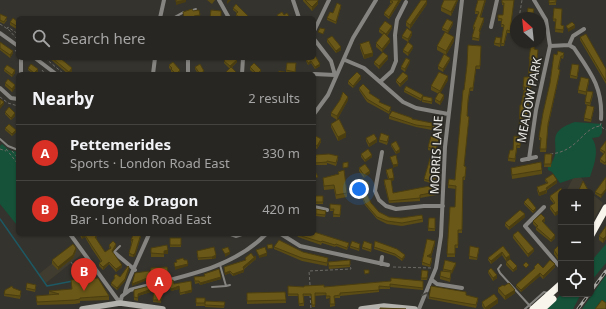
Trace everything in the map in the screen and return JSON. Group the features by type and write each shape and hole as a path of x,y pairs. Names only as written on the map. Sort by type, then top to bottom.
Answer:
{"highway":[{"path":"594,230 606,208"},
{"path":"532,307 550,295 558,287"},
{"path":"542,309 558,292"}],"street":[{"path":"160,16 164,0"},
{"path":"219,0 228,16"},
{"path":"293,0 298,16"},
{"path":"316,27 329,0"},
{"path":"335,75 345,60 353,38 376,0"},
{"name":"MORRIS LANE","path":"419,309 436,268 443,206 443,174 448,114 462,0"},
{"path":"491,27 497,0"},
{"name":"MEADOW PARK","path":"529,158 536,110 550,46 546,20 534,0"},
{"path":"382,81 392,71 396,61 395,35 397,20 406,2"},
{"path":"584,29 573,36 569,45 574,48 594,78 601,96 604,113 601,119"},
{"path":"0,33 16,45"},
{"path":"316,42 331,61 335,75 334,83 328,95 316,111"},
{"name":"MEADOW PARK","path":"550,46 569,45"},
{"path":"21,60 21,72"},
{"path":"38,60 53,72"},
{"path":"153,72 155,60"},
{"path":"188,60 188,72"},
{"path":"242,72 243,60"},
{"path":"345,60 364,68 382,81 403,102 416,108 448,114"},
{"path":"316,74 335,75"},
{"path":"0,88 11,98 16,99"},
{"path":"382,152 375,190 379,200 386,206 396,209 424,206 443,206"},
{"name":"MEADOW PARK","path":"522,160 536,157"},
{"path":"316,207 327,210"},
{"path":"544,207 525,226 558,264"},
{"path":"71,236 120,303 128,309"},
{"path":"115,309 125,293 126,287 135,270 147,236"},
{"path":"125,293 220,265 237,258 264,236"},
{"path":"284,236 300,246 385,264"},
{"path":"115,253 135,270"},
{"path":"382,257 385,264"},
{"path":"432,280 437,284 462,288"},
{"path":"82,309 120,303 163,309"},
{"path":"362,309 384,306 415,309"}],"lane":[{"path":"177,16 196,9"},
{"path":"0,140 8,146 16,149"},
{"path":"115,253 113,251 120,246"},
{"path":"220,265 226,286"},
{"path":"501,265 498,269 500,272 532,307 524,309"},
{"path":"212,287 230,285"}],"path":[{"path":"519,12 522,0"},
{"path":"0,24 16,38"},
{"path":"7,29 8,27 16,33"},
{"path":"47,60 62,72"},
{"path":"0,97 8,104 16,106"},
{"path":"600,126 601,119"},
{"path":"600,126 606,130"},
{"path":"546,154 565,151 574,146 590,129 600,126"},
{"path":"8,146 16,156"},
{"path":"0,150 7,150 16,161"},
{"path":"70,262 75,268"},
{"path":"310,286 309,271 351,269 349,262"},
{"path":"385,264 389,267 433,268"},
{"path":"310,294 311,309"}],"shaded area":[{"path":"574,176 581,177 588,189 568,189"},
{"path":"594,196 603,203 594,220"},
{"path":"75,245 82,254 46,283 39,274"}],"green space":[{"path":"575,122 602,124 602,133 599,137 592,138 596,147 596,152 590,177 575,178 560,183 552,172 548,170 548,167 555,154 555,142 558,131"},
{"path":"2,144 9,150 16,152 16,158 14,157 16,159 16,224 0,204 0,146"},
{"path":"606,244 606,263 594,277 594,261 594,258"},
{"path":"606,275 606,302 601,302 596,309 582,309 590,297 594,297 594,292"},
{"path":"558,297 579,297 573,309 547,309"}],"building":[{"path":"305,0 318,0 318,1 312,7"},
{"path":"390,0 399,0 389,17 384,13 393,2"},
{"path":"421,0 427,1 410,25 406,22"},
{"path":"444,0 457,0 451,12 441,7"},
{"path":"478,0 485,0 480,17 484,18 479,31 479,39 472,37 475,27 473,27 479,12 475,11"},
{"path":"502,0 514,0 512,12 510,12 510,31 507,30 504,44 501,43 504,25 501,24 502,19 498,18 498,15 503,15 504,3 502,3"},
{"path":"549,0 556,0 556,2 549,3"},
{"path":"337,3 341,5 336,22 327,18 330,12 333,13"},
{"path":"236,4 248,16 238,16 236,14 238,12 233,8"},
{"path":"528,8 534,9 533,12 527,12"},
{"path":"554,8 562,9 561,25 564,26 563,30 555,29 556,19 553,19"},
{"path":"192,9 193,11 199,10 200,15 184,16 183,12"},
{"path":"211,10 221,11 221,16 210,16"},
{"path":"282,12 284,15 287,13 289,16 277,15"},
{"path":"0,14 7,17 4,22 0,20"},
{"path":"13,18 16,20 16,26 10,22"},
{"path":"447,19 453,22 448,31 442,28"},
{"path":"385,21 392,26 386,34 379,29"},
{"path":"572,22 575,25 568,29 566,26"},
{"path":"320,28 325,29 323,34 318,32"},
{"path":"407,28 412,32 408,39 402,36"},
{"path":"445,32 454,37 446,51 437,46"},
{"path":"384,33 390,39 382,49 376,43"},
{"path":"586,34 606,69 606,81 580,37"},
{"path":"332,36 341,47 336,51 327,39"},
{"path":"496,37 501,38 500,44 494,43"},
{"path":"369,41 373,53 364,55 360,44"},
{"path":"0,42 13,51 10,55 0,48"},
{"path":"408,42 413,46 408,53 403,50"},
{"path":"468,45 481,46 480,66 476,66 473,88 470,88 468,100 467,116 469,117 464,166 466,167 465,177 463,177 462,230 458,230 458,245 455,245 455,254 447,254 450,207 455,207 456,186 448,185 449,179 455,180"},
{"path":"531,48 538,50 535,75 532,74 525,132 519,131 520,105 525,87 523,87 524,77 528,77"},
{"path":"558,51 564,53 563,56 561,56 558,69 560,70 548,124 546,149 540,149 541,138 539,137 543,113 550,83 554,54 557,55"},
{"path":"383,52 388,56 379,66 374,62"},
{"path":"444,54 450,58 443,69 438,66"},
{"path":"316,57 320,64 315,67 311,61 308,63 306,60 316,60"},
{"path":"406,58 410,60 405,69 401,67"},
{"path":"54,60 62,60 72,68 69,72"},
{"path":"225,60 237,60 230,66 224,61"},
{"path":"173,62 180,70 178,72 174,72 169,65"},
{"path":"254,63 261,70 259,72 255,72 250,67"},
{"path":"287,63 296,63 295,72 286,70"},
{"path":"31,64 38,69 33,72 28,68"},
{"path":"200,64 204,71 199,72 195,67"},
{"path":"572,64 579,65 577,77 570,75"},
{"path":"7,65 15,70 12,75 4,69"},
{"path":"231,67 236,72 226,72"},
{"path":"357,72 361,76 353,86 348,81"},
{"path":"403,72 408,76 400,84 396,80"},
{"path":"439,72 448,76 440,91 431,86"},
{"path":"581,77 589,79 586,92 578,90"},
{"path":"8,79 15,85 12,89 5,83"},
{"path":"363,84 370,91 369,93 380,100 379,102 391,107 389,112 367,99 359,88"},
{"path":"406,86 423,95 421,99 404,90"},
{"path":"587,91 593,92 590,103 585,102"},
{"path":"343,92 348,97 337,116 331,113 340,100"},
{"path":"439,92 444,95 440,102 435,99"},
{"path":"423,96 432,98 432,102 422,100"},
{"path":"0,99 4,102 0,106"},
{"path":"587,105 594,107 591,120 584,118"},
{"path":"9,107 15,113 11,118 5,112"},
{"path":"392,111 412,119 432,123 432,127 416,125 389,116"},
{"path":"339,119 346,133 338,137 331,124"},
{"path":"9,124 16,130 12,134 5,128"},
{"path":"436,124 440,131 435,133 432,126"},
{"path":"381,133 389,136 387,142 379,140"},
{"path":"374,134 377,139 369,144 366,138"},
{"path":"316,136 321,139 316,145"},
{"path":"431,136 439,139 436,150 428,147"},
{"path":"514,136 521,137 520,146 517,145 515,159 508,158 510,150 513,150"},
{"path":"396,141 400,149 396,152 391,144"},
{"path":"606,141 605,163 600,159 605,152 600,149"},
{"path":"368,149 372,155 365,160 361,154"},
{"path":"329,154 338,156 336,163 327,161 316,163 316,155"},
{"path":"545,154 552,154 551,164 544,164"},
{"path":"396,155 398,164 393,165 390,157"},
{"path":"431,155 437,156 434,169 437,170 434,182 424,179"},
{"path":"348,162 348,167 343,168 343,163"},
{"path":"541,162 542,170 512,175 511,168"},
{"path":"365,164 370,171 364,175 359,168"},
{"path":"392,168 394,178 389,179 386,170"},
{"path":"344,170 347,193 336,195 334,185 324,186 323,178 339,174 338,172"},
{"path":"553,174 557,180 546,188 547,190 539,193 537,187 548,183 545,179"},
{"path":"606,177 606,189 601,195 595,192"},
{"path":"362,179 369,183 365,190 357,186"},
{"path":"391,179 393,193 435,185 436,192 420,195 420,198 389,201 384,180"},
{"path":"583,181 587,189 579,189"},
{"path":"558,190 558,211 555,213 550,206 555,203 550,196"},
{"path":"367,194 371,203 379,212 389,217 401,218 422,215 423,219 402,223 387,221 377,217 365,203 362,196"},
{"path":"316,196 323,196 323,202 316,202"},
{"path":"528,198 536,208 533,211 524,202"},
{"path":"330,204 341,205 340,215 333,214 334,209 330,209"},
{"path":"316,209 326,211 325,215 316,214"},
{"path":"520,210 525,214 509,227 505,223"},
{"path":"541,214 545,218 542,221 555,235 551,240 536,227 538,226 533,221"},
{"path":"429,218 435,218 435,229 428,228"},
{"path":"606,226 606,236 603,239 599,236"},
{"path":"518,231 534,249 528,254 513,235"},
{"path":"316,233 349,243 347,248 336,244 321,242 301,236 316,236"},
{"path":"86,236 97,236 95,237 105,252 111,248 109,245 113,241 116,244 112,251 122,265 116,269 109,262 103,267 99,263 102,261"},
{"path":"132,236 140,236 133,255 129,253 133,239 131,241"},
{"path":"170,238 181,238 181,245 170,245"},
{"path":"427,239 435,241 431,254 427,256 432,258 430,265 422,262"},
{"path":"279,240 303,252 328,258 327,263 302,258 274,247"},
{"path":"352,241 360,244 359,249 350,246"},
{"path":"364,241 372,244 371,250 362,247"},
{"path":"375,241 397,249 405,255 402,259 395,254 374,247"},
{"path":"73,244 76,248 73,255 58,267 52,260"},
{"path":"272,244 273,248 268,249 267,245"},
{"path":"167,245 168,250 164,251 164,254 151,253 151,248"},
{"path":"470,246 479,248 477,258 469,256"},
{"path":"503,246 510,255 506,258 502,252 491,261 488,258"},
{"path":"558,246 558,256 554,250"},
{"path":"214,247 216,255 212,257 198,258 197,251"},
{"path":"228,247 230,252 225,254 222,249"},
{"path":"265,247 267,253 259,256 256,250"},
{"path":"251,253 254,257 256,256 243,267 244,270 233,274 230,271 225,273 224,267 246,260 245,258"},
{"path":"183,258 184,260 187,260 188,264 175,267 174,263 177,262 176,260"},
{"path":"510,259 517,266 513,270 506,262"},
{"path":"350,260 350,265 329,266 328,262"},
{"path":"445,260 456,263 452,271 443,269"},
{"path":"550,260 555,264 543,276 540,273 521,290 516,285 535,268 534,267 538,263 543,268"},
{"path":"526,262 529,265 526,268 523,265"},
{"path":"128,266 125,279 117,288 111,283 115,278 114,276 116,274 120,277"},
{"path":"167,267 168,271 157,274 150,273 151,268"},
{"path":"491,268 497,275 493,278 488,271"},
{"path":"219,269 221,277 200,283 199,281 195,281 194,277 205,276 204,274"},
{"path":"364,270 369,270 369,273 365,274"},
{"path":"422,270 428,271 427,278 421,278"},
{"path":"149,271 150,277 132,284 135,273"},
{"path":"441,271 451,272 450,279 440,276"},
{"path":"89,277 89,279 98,278 109,296 37,302 36,296 59,294 49,291 72,289 71,280"},
{"path":"391,278 423,281 423,288 390,284 390,287 379,286 379,290 340,293 340,295 334,296 335,304 330,304 330,296 326,296 326,293 315,293 315,305 312,305 311,294 303,294 304,303 299,304 298,294 288,294 288,286 304,287 324,285 324,287 391,281"},
{"path":"173,280 174,284 191,281 192,290 180,293 179,286 171,289 170,286 162,288 161,300 153,300 154,288 138,294 138,298 134,297 134,290"},
{"path":"27,283 36,285 35,290 26,288"},
{"path":"509,283 515,290 505,296 498,288"},
{"path":"12,286 13,288 21,291 20,296 4,294 5,290"},
{"path":"431,286 466,292 466,295 478,298 476,305 429,297"},
{"path":"285,292 286,300 247,301 247,293"},
{"path":"494,294 498,299 485,308 482,302"},
{"path":"196,298 205,298 205,303 196,303"},
{"path":"602,300 606,303 606,309 595,309"},
{"path":"205,301 225,302 224,306 205,305"},
{"path":"380,308 406,309 380,309"}],"waterway":[{"path":"0,219 47,286 73,281"}],"railway":[{"path":"594,287 606,271"},
{"path":"578,309 587,297"}],"place":[{"name":"George & Dragon","path":"84,291"},
{"name":"Pettemerides","path":"159,301"}]}
